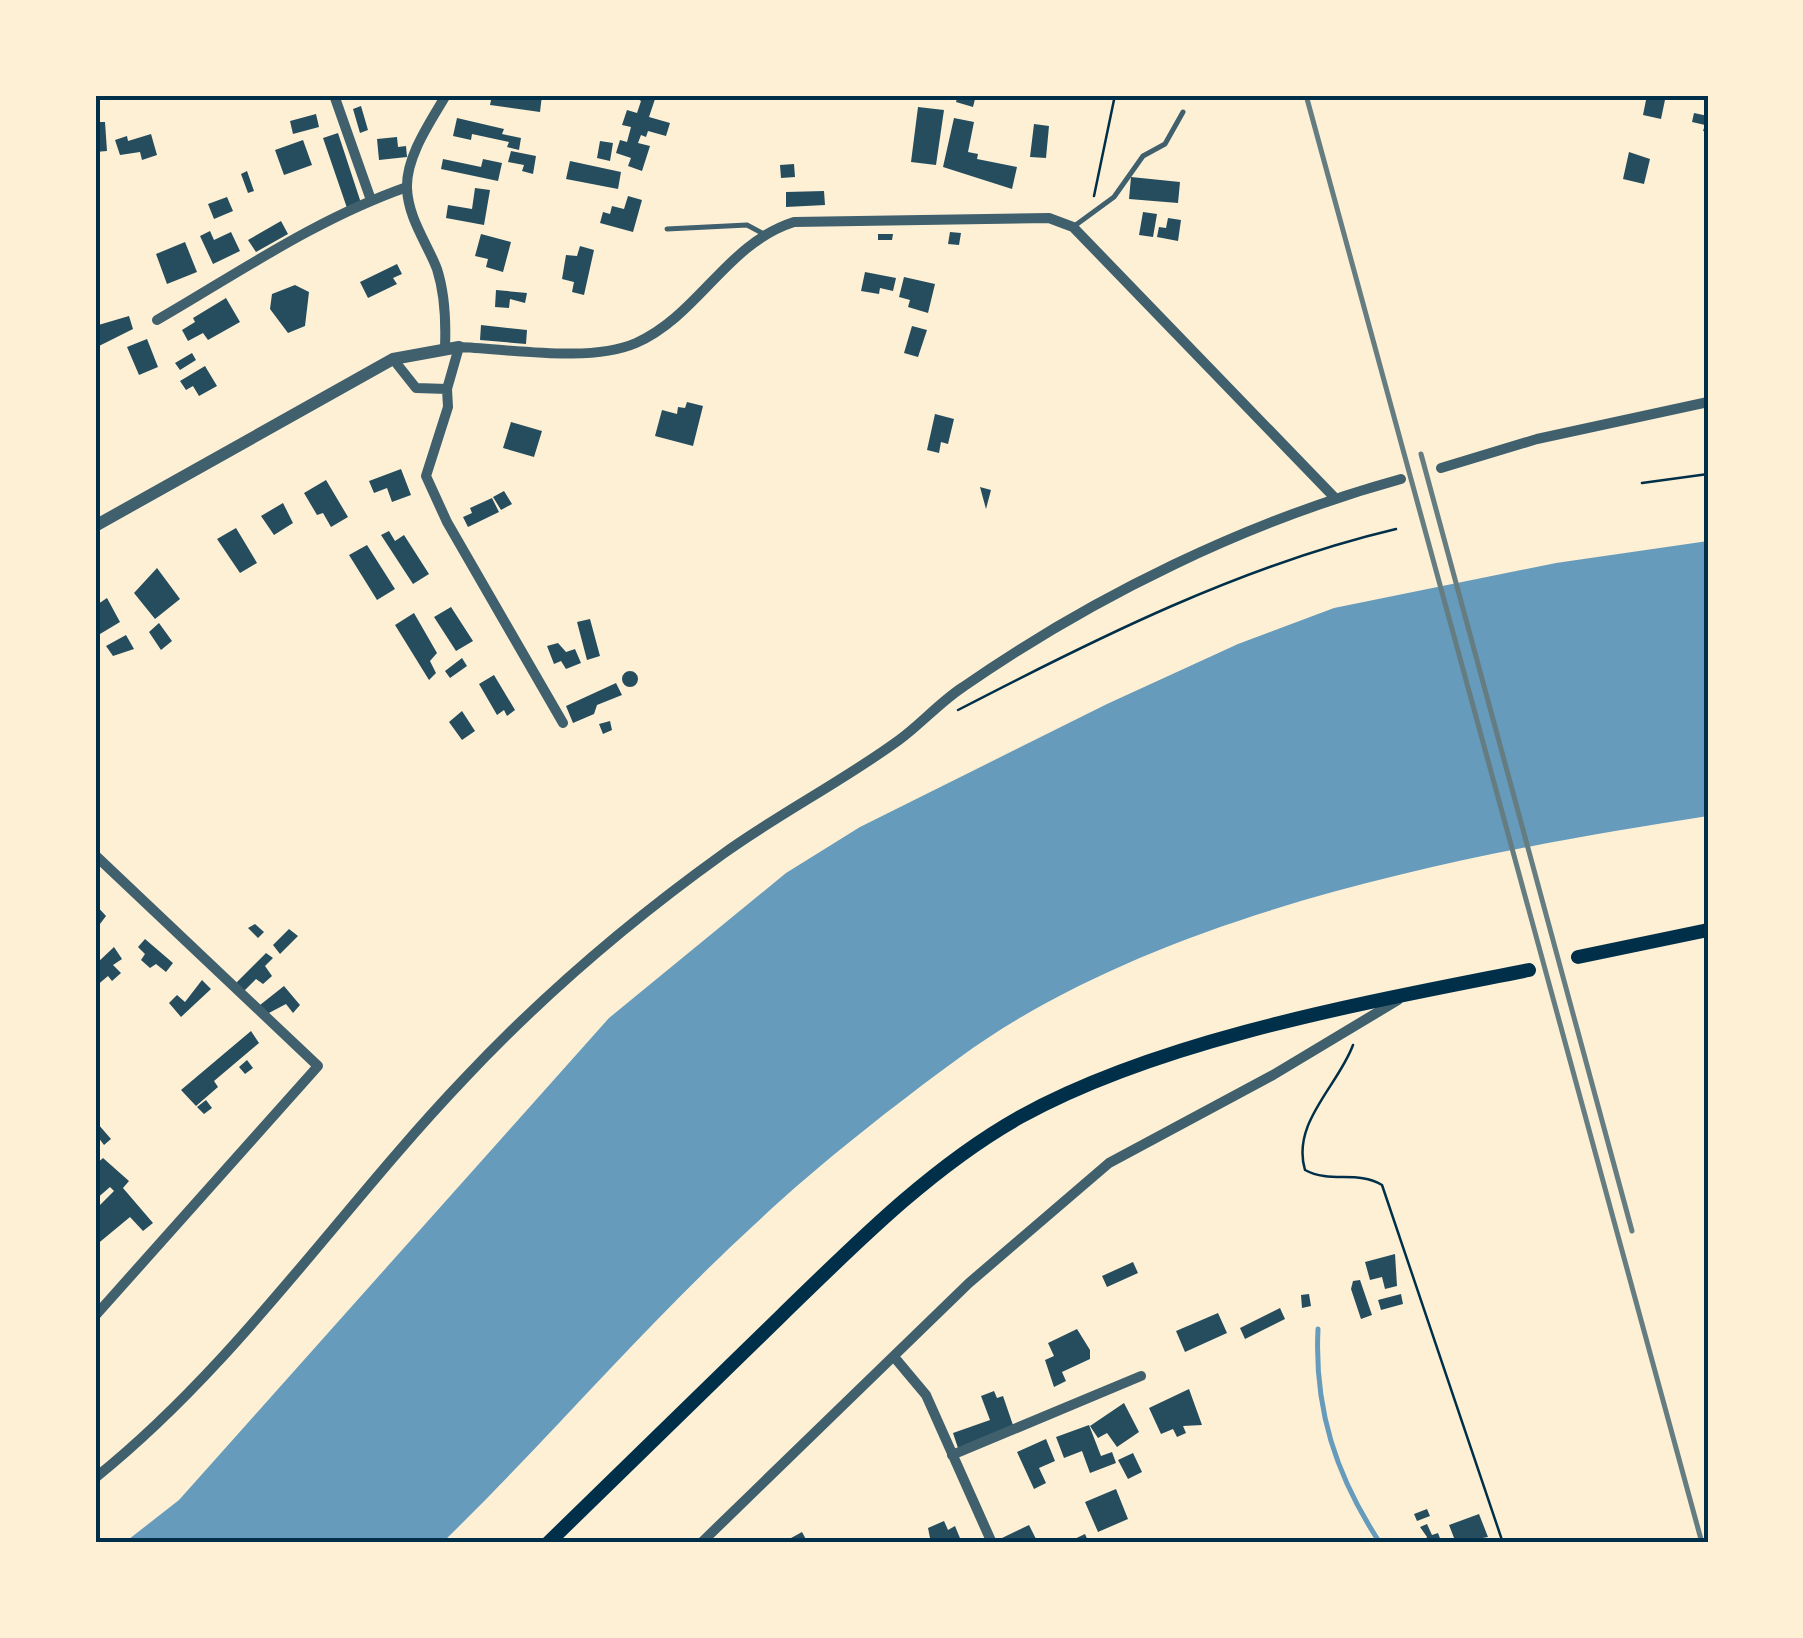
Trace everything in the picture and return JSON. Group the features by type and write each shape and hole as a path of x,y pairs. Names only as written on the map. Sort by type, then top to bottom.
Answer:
{"main road":[{"path":"1578,958 1708,930"},
{"path":"548,1543 844,1254 974,1145 1062,1097 1128,1070 1408,994 1529,970"}],"street":[{"path":"334,95 370,200"},
{"path":"446,95 422,138 407,187 413,216 438,271 452,347 448,407 426,476 446,522 563,723"},
{"path":"157,320 370,200 407,187"},
{"path":"95,526 392,358 452,347 600,352 632,345 654,334 738,251 764,234 814,220 1050,218 1073,227 1334,498"},
{"path":"392,358 416,388 447,390"},
{"path":"1441,468 1537,439 1708,402"},
{"path":"95,1478 200,1383 465,1077 657,903 724,853 898,740 960,689 1006,658 1101,604 1204,553 1334,498 1400,479"},
{"path":"95,856 318,1066 95,1316"},
{"path":"701,1543 969,1283 1109,1162 1273,1076 1408,994"},
{"path":"896,1358 926,1395 992,1543"},
{"path":"952,1455 1141,1376"}],"lane":[{"path":"1073,227 1114,197 1143,156 1165,144 1183,112"},
{"path":"667,229 746,225 764,234"}],"path":[{"path":"1092,210 1115,95"},
{"path":"1642,484 1708,474"},
{"path":"950,714 1068,653 1316,548 1396,530"},
{"path":"1357,1024 1344,1070 1305,1129 1301,1156 1305,1170 1320,1178 1367,1176 1382,1184 1503,1543"}],"water":[{"path":"1708,541 1708,816 1518,849 1318,896 1220,927 1126,964 1038,1007 959,1058 854,1138 777,1204 674,1302 442,1543 124,1543 179,1500 609,1018 786,873 860,827 1107,704 1238,644 1334,608 1556,563"}],"building":[{"path":"492,95 542,95 540,112 490,105"},
{"path":"632,95 656,96 649,117 670,123 666,136 648,131 646,137 641,135 638,143 650,146 642,171 628,166 631,158 616,153 620,140 627,142 631,127 622,125 627,110 637,113 641,101"},
{"path":"958,95 976,95 973,107 956,102"},
{"path":"1647,95 1666,95 1661,119 1643,115"},
{"path":"361,106 368,130 360,133 353,109"},
{"path":"918,107 944,110 936,165 911,162"},
{"path":"1694,113 1708,116 1708,132 1703,131 1705,125 1692,122"},
{"path":"316,114 319,127 293,134 290,121"},
{"path":"457,118 504,129 502,134 521,138 519,150 507,147 509,142 472,134 471,140 453,136"},
{"path":"954,118 974,122 968,152 978,154 977,159 1017,167 1012,189 943,167"},
{"path":"95,122 105,122 107,151 95,152"},
{"path":"1034,124 1049,126 1046,158 1030,157"},
{"path":"338,133 361,203 347,208 323,138"},
{"path":"151,134 157,155 142,160 140,152 120,155 115,140 127,136 128,141"},
{"path":"397,137 398,147 406,146 407,157 379,160 377,139"},
{"path":"303,140 312,165 284,175 275,150"},
{"path":"600,141 613,143 610,161 597,158"},
{"path":"511,151 536,156 533,174 522,171 524,165 508,162"},
{"path":"1629,152 1650,159 1644,184 1623,179"},
{"path":"443,159 481,167 483,159 502,163 498,181 441,169"},
{"path":"570,161 621,172 618,189 566,179"},
{"path":"794,164 795,177 781,178 780,165"},
{"path":"247,171 254,191 248,193 241,174"},
{"path":"1131,177 1180,182 1178,203 1129,199"},
{"path":"475,188 490,190 484,225 446,218 448,205 472,209"},
{"path":"824,191 825,205 786,207 786,192"},
{"path":"628,196 642,200 633,232 600,223 603,212 610,214 612,206 624,209"},
{"path":"227,197 233,211 214,219 208,204"},
{"path":"1143,212 1157,214 1153,237 1139,235"},
{"path":"1168,218 1181,220 1178,241 1157,237 1159,227 1166,228"},
{"path":"281,221 288,234 256,252 248,240"},
{"path":"210,231 214,240 231,232 240,251 213,264 200,236"},
{"path":"950,232 961,233 959,245 948,244"},
{"path":"481,234 511,242 503,272 486,267 488,259 475,256"},
{"path":"878,234 893,234 892,240 878,240"},
{"path":"185,242 197,272 167,284 156,254"},
{"path":"580,246 594,250 584,295 572,292 574,282 562,279 566,255 577,256"},
{"path":"397,264 402,274 393,278 397,284 368,298 360,282"},
{"path":"865,272 896,278 893,291 861,291"},
{"path":"904,277 935,284 928,313 908,307 910,300 899,297"},
{"path":"295,285 309,292 305,326 288,333 270,309 272,294"},
{"path":"496,290 527,293 525,303 510,299 509,308 495,307"},
{"path":"226,298 240,322 208,340 203,333 188,341 182,330 195,322 193,318"},
{"path":"129,316 133,329 95,348 95,326"},
{"path":"481,325 527,330 526,344 480,340"},
{"path":"912,326 927,330 918,357 904,353"},
{"path":"147,339 158,367 139,375 127,347"},
{"path":"192,353 196,360 180,370 175,363"},
{"path":"205,366 217,386 199,396 193,386 186,390 180,381"},
{"path":"687,402 703,406 693,446 655,436 662,410 677,414 678,407 685,408"},
{"path":"935,414 954,419 948,444 941,442 939,453 927,450"},
{"path":"511,422 542,431 534,457 503,448"},
{"path":"401,469 411,495 392,502 387,488 374,493 369,481"},
{"path":"326,480 348,517 331,527 323,513 317,515 304,493"},
{"path":"980,487 991,490 986,509"},
{"path":"504,491 512,504 501,510 493,497"},
{"path":"492,498 499,512 468,527 463,517 472,513 470,508"},
{"path":"283,503 293,523 274,535 261,516"},
{"path":"236,528 257,563 240,573 217,539"},
{"path":"389,531 395,541 404,535 429,574 413,584 381,535"},
{"path":"367,545 395,589 377,600 349,555"},
{"path":"157,568 180,599 155,619 134,593"},
{"path":"107,598 120,622 100,634 95,606"},
{"path":"451,607 473,641 456,651 434,617"},
{"path":"414,613 437,653 430,661 436,673 429,680 395,625"},
{"path":"590,619 600,656 587,660 577,622"},
{"path":"159,623 172,641 161,650 149,632"},
{"path":"126,635 134,649 113,656 106,646"},
{"path":"558,643 566,652 575,649 581,663 566,669 561,661 554,664 547,646"},
{"path":"462,658 467,666 450,678 445,671"},
{"path":"630,671 638,679 630,687 622,679"},
{"path":"494,675 515,710 507,716 504,710 497,715 479,684"},
{"path":"616,683 622,695 597,705 594,714 573,723 566,706"},
{"path":"462,711 475,731 462,740 449,722"},
{"path":"610,721 612,730 603,734 599,724"},
{"path":"95,904 106,916 100,924 95,919"},
{"path":"255,924 264,932 258,938 248,928"},
{"path":"289,929 298,936 280,954 273,945"},
{"path":"145,939 173,963 166,972 156,964 150,968 141,960 145,954 138,947"},
{"path":"114,947 122,959 113,965 121,973 112,981 108,976 95,987 96,964"},
{"path":"266,953 273,958 265,966 272,976 263,984 256,979 243,992 235,984"},
{"path":"202,980 211,989 181,1017 169,1003 177,995 185,1002"},
{"path":"284,986 300,1005 293,1013 286,1004 267,1014 260,1005"},
{"path":"251,1031 259,1043 214,1081 218,1087 196,1106 181,1090"},
{"path":"247,1060 253,1068 245,1074 239,1067"},
{"path":"206,1100 212,1108 204,1114 197,1107"},
{"path":"98,1124 111,1139 104,1145 95,1133"},
{"path":"103,1158 129,1181 123,1188 153,1223 143,1231 130,1217 95,1246 95,1210 114,1191 110,1187 95,1200 95,1165"},
{"path":"1395,1254 1397,1286 1385,1289 1382,1277 1370,1280 1365,1262"},
{"path":"1133,1262 1138,1273 1107,1287 1102,1276"},
{"path":"1360,1280 1372,1315 1361,1319 1351,1289 1353,1281"},
{"path":"1309,1294 1311,1306 1302,1308 1301,1295"},
{"path":"1401,1294 1403,1304 1381,1310 1378,1300"},
{"path":"1280,1308 1285,1319 1245,1339 1240,1328"},
{"path":"1218,1313 1227,1333 1185,1352 1176,1331"},
{"path":"1077,1329 1090,1350 1090,1359 1062,1372 1066,1381 1054,1387 1045,1360 1054,1356 1048,1343"},
{"path":"1189,1389 1202,1425 1183,1426 1186,1433 1177,1437 1173,1429 1161,1434 1149,1408"},
{"path":"994,1391 997,1398 1003,1396 1014,1428 958,1448 953,1433 990,1420 981,1396"},
{"path":"1124,1403 1139,1432 1117,1447 1107,1433 1098,1438 1090,1426"},
{"path":"1089,1425 1101,1456 1112,1452 1116,1463 1090,1473 1082,1451 1064,1458 1056,1437"},
{"path":"1046,1439 1055,1461 1039,1468 1046,1483 1034,1489 1017,1452"},
{"path":"1133,1453 1142,1472 1128,1479 1118,1460"},
{"path":"1116,1489 1128,1519 1098,1532 1085,1502"},
{"path":"1427,1509 1430,1516 1417,1521 1414,1514"},
{"path":"1479,1514 1488,1537 1456,1543 1449,1525"},
{"path":"944,1521 948,1530 955,1526 962,1543 931,1543 928,1528"},
{"path":"1427,1524 1432,1535 1438,1533 1441,1541 1424,1543 1427,1537 1420,1527"},
{"path":"1029,1525 1038,1543 1005,1543 1002,1538"},
{"path":"802,1532 808,1543 782,1543"},
{"path":"1085,1534 1089,1543 1066,1543"}],"waterway":[{"path":"1318,1329 1320,1387 1331,1441 1351,1493 1380,1543"}],"railway":[{"path":"1306,95 1702,1543"},
{"path":"1421,454 1632,1231"}]}
